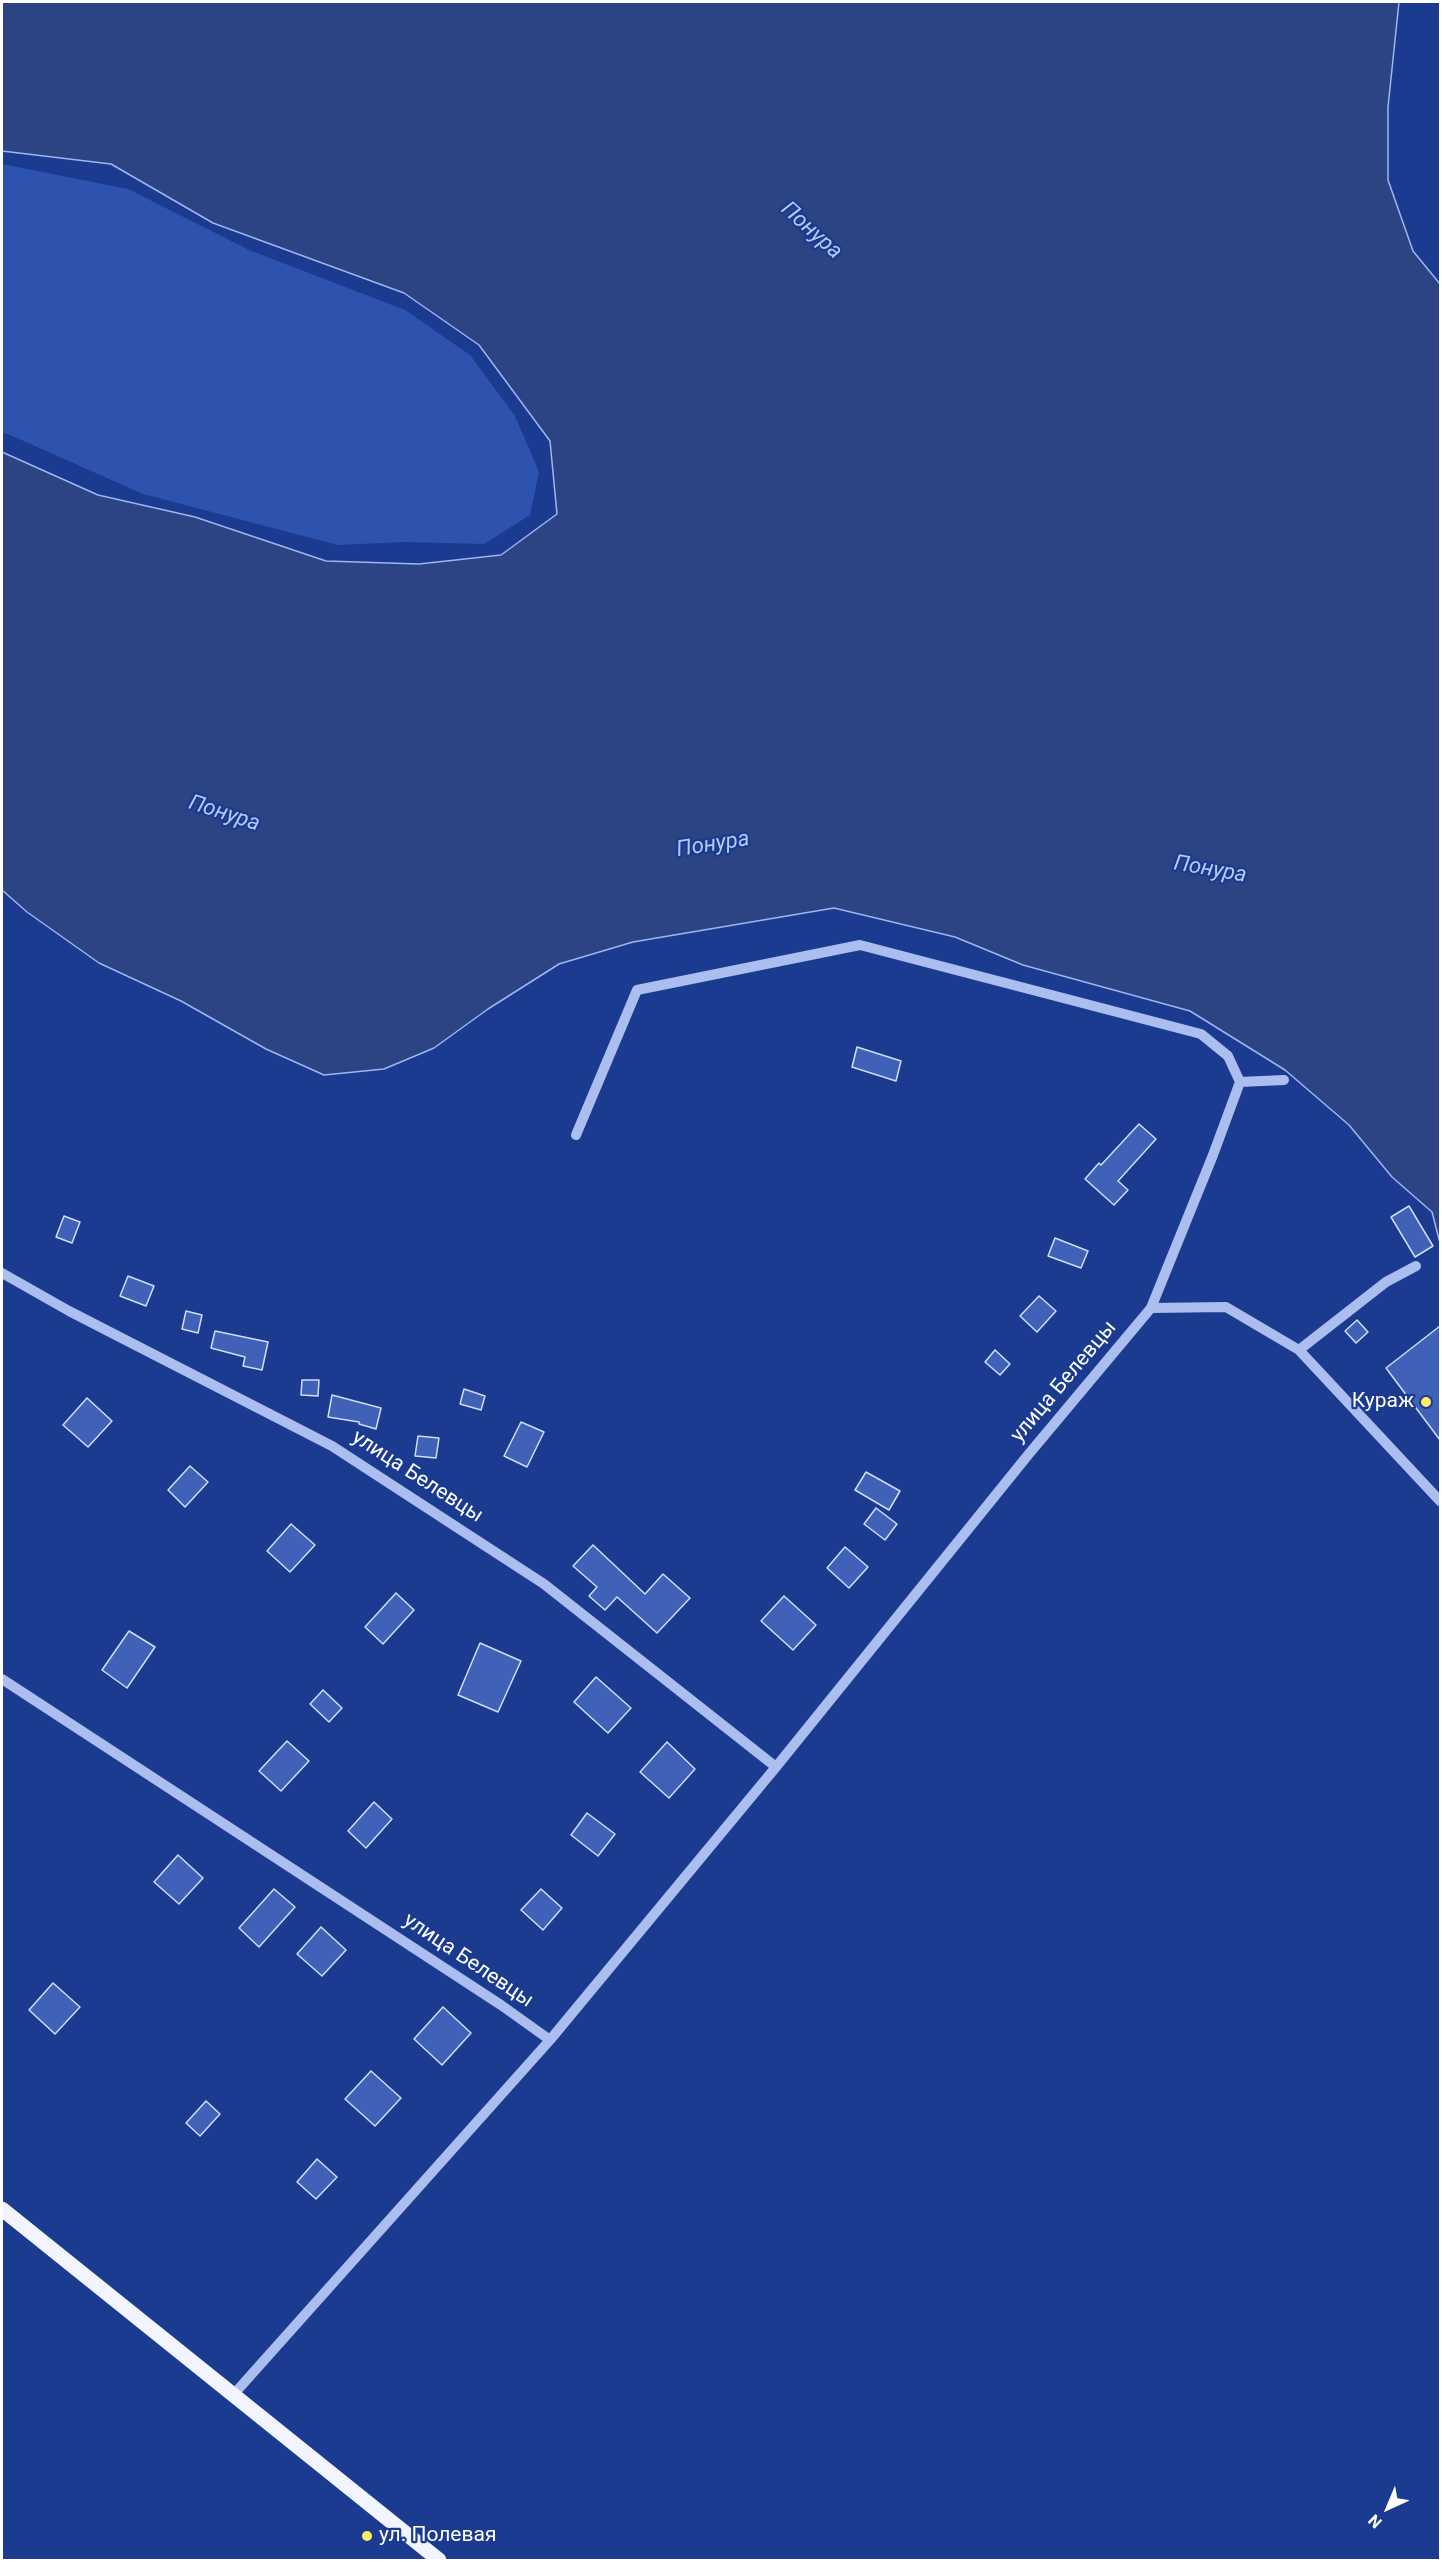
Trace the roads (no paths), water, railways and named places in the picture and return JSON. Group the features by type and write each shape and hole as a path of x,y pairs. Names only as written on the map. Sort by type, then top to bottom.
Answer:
{"main road":[{"path":"2,2209 439,2560"}],"street":[{"path":"576,1135 637,990 860,945 1201,1034 1228,1056 1240,1082 1284,1080"},
{"name":"улица Белевцы","path":"234,2394 550,2040 777,1767 1028,1455 1151,1308 1240,1082"},
{"path":"1299,1350 1386,1282 1416,1266"},
{"name":"улица Белевцы","path":"2,1272 69,1311 332,1446 544,1584 777,1767"},
{"path":"1151,1308 1226,1307 1299,1350 1440,1501"},
{"name":"улица Белевцы","path":"2,1679 501,2005 550,2040"}],"water":[{"name":"Понура","path":"2,2 1399,2 1388,107 1388,180 1413,251 1440,284 1440,1243 1432,1212 1392,1177 1349,1125 1285,1070 1190,1011 1023,965 955,937 834,908 633,942 559,964 488,1009 434,1048 384,1069 324,1075 266,1049 181,1001 99,963 27,912 2,890 2,452 98,495 195,517 326,561 419,564 501,555 557,514 550,441 479,345 404,293 213,223 111,164 2,151"}],"place":[{"name":"Кураж","path":"1426,1402"},
{"name":"ул. Полевая","path":"367,2536"}]}
